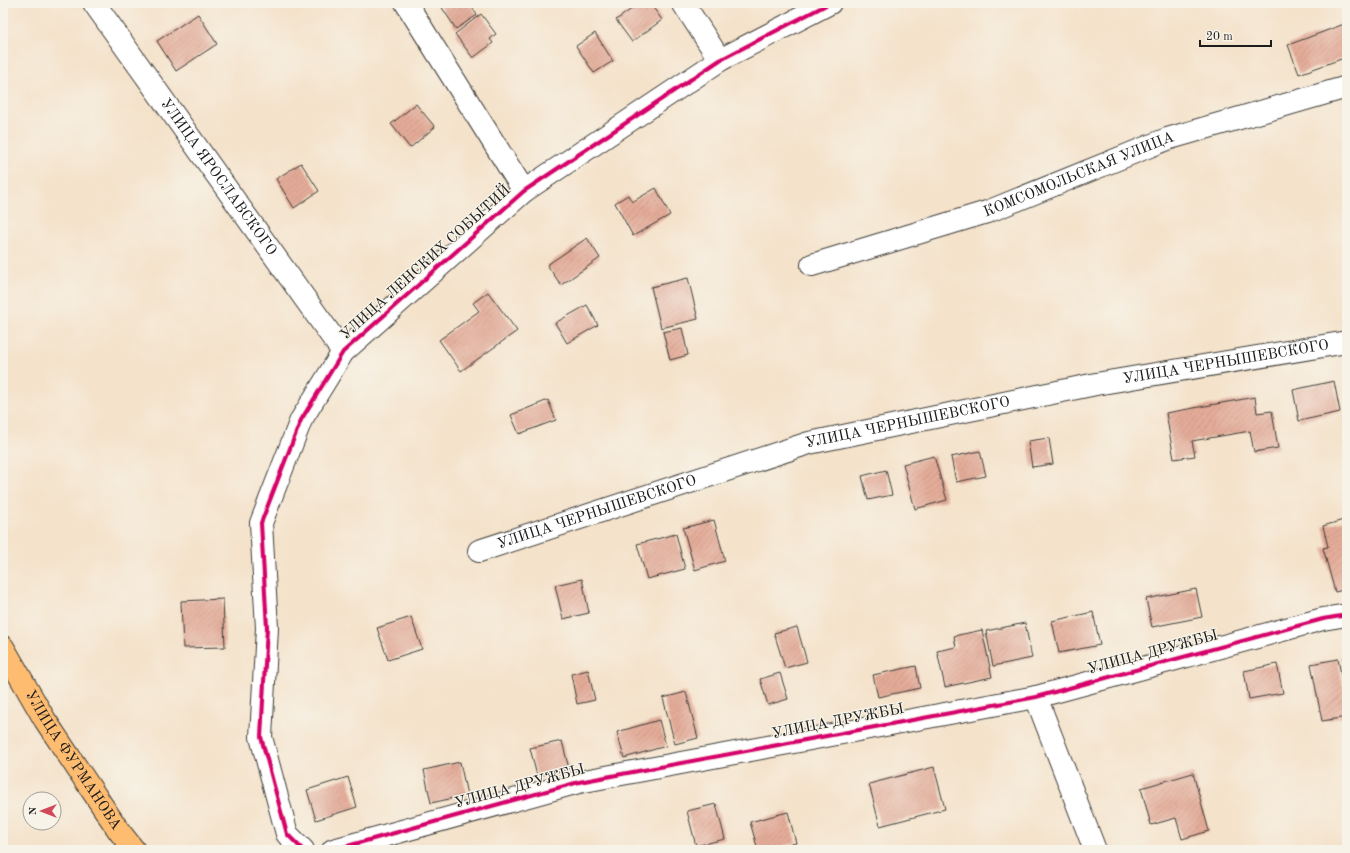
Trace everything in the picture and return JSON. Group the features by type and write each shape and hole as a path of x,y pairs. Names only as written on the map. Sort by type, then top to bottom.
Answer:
{"main road":[{"name":"УЛИЦА ФУРМАНОВА","path":"3,647 45,720 119,831 134,850"}],"street":[{"name":"УЛИЦА ЯРОСЛАВСКОГО","path":"94,3 343,352"},
{"path":"406,3 524,191"},
{"path":"683,3 720,60"},
{"name":"УЛИЦА ЛЕНСКИХ СОБЫТИЙ","path":"303,850 287,834 261,737 267,628 261,523 301,420 343,352 524,191 720,60 830,3"},
{"name":"КОМСОМОЛЬСКАЯ УЛИЦА","path":"812,265 987,212 1166,139 1347,87"},
{"name":"УЛИЦА ЧЕРНЫШЕВСКОГО","path":"479,551 809,443 1096,384 1347,342"},
{"name":"УЛИЦА ДРУЖБЫ","path":"333,850 579,782 1036,697 1316,621 1347,615"},
{"path":"1036,697 1095,850"}],"building":[{"path":"439,3 469,3 477,15 456,29"},
{"path":"640,3 650,3 662,20 632,42 616,20"},
{"path":"198,14 217,44 176,71 157,41"},
{"path":"481,14 496,34 490,39 493,43 473,58 455,34"},
{"path":"1347,23 1347,57 1299,74 1288,45"},
{"path":"595,33 613,61 594,73 576,46"},
{"path":"416,104 435,127 410,148 391,124"},
{"path":"301,163 319,191 294,208 276,179"},
{"path":"656,188 670,215 633,236 615,203 628,195 632,202"},
{"path":"587,238 600,258 561,285 547,265"},
{"path":"688,278 698,319 661,328 651,287"},
{"path":"488,292 517,331 461,371 439,340 479,311 473,303"},
{"path":"587,305 598,325 567,343 555,323"},
{"path":"682,328 688,355 670,360 663,332"},
{"path":"1334,381 1340,412 1299,421 1293,390"},
{"path":"1255,397 1257,413 1272,411 1278,448 1254,452 1250,431 1192,441 1195,456 1174,459 1166,413"},
{"path":"548,400 556,420 519,434 511,415"},
{"path":"1049,438 1053,464 1032,467 1028,441"},
{"path":"980,451 986,476 956,482 951,457"},
{"path":"934,456 947,500 915,509 903,464"},
{"path":"886,470 892,495 868,500 862,476"},
{"path":"1347,519 1347,589 1335,592 1323,548 1328,547 1323,526"},
{"path":"714,520 725,561 695,570 683,528"},
{"path":"676,534 685,569 647,579 637,544"},
{"path":"582,579 589,613 563,619 555,585"},
{"path":"1196,589 1202,617 1152,627 1146,599"},
{"path":"223,599 225,647 183,648 181,601"},
{"path":"1093,612 1100,645 1059,653 1052,621"},
{"path":"411,617 422,649 388,660 377,628"},
{"path":"1025,623 1032,658 993,666 986,631"},
{"path":"797,627 807,662 785,668 774,633"},
{"path":"982,630 992,677 945,687 937,651 956,647 954,636"},
{"path":"1347,657 1347,675 1346,675 1343,658"},
{"path":"1338,659 1347,705 1347,717 1322,721 1311,664"},
{"path":"1277,664 1283,693 1249,699 1244,671"},
{"path":"916,666 920,688 878,697 873,675"},
{"path":"588,670 595,700 577,704 571,674"},
{"path":"780,673 788,699 768,705 760,679"},
{"path":"686,692 698,738 675,744 663,698"},
{"path":"659,720 666,746 624,758 617,732"},
{"path":"562,741 569,769 537,776 530,748"},
{"path":"460,762 467,795 431,803 424,770"},
{"path":"934,767 945,809 880,826 869,784"},
{"path":"1193,773 1209,831 1182,839 1176,818 1151,825 1141,788"},
{"path":"348,777 357,807 316,820 307,790"},
{"path":"716,804 725,839 696,846 687,811"},
{"path":"788,812 796,843 767,850 758,850 750,822"}],"cycle path":[{"path":"303,850 287,834 261,737 267,628 261,523 301,420 343,352 524,191 720,60 830,3"},
{"path":"333,850 579,782 1036,697 1323,619 1347,615"}]}
